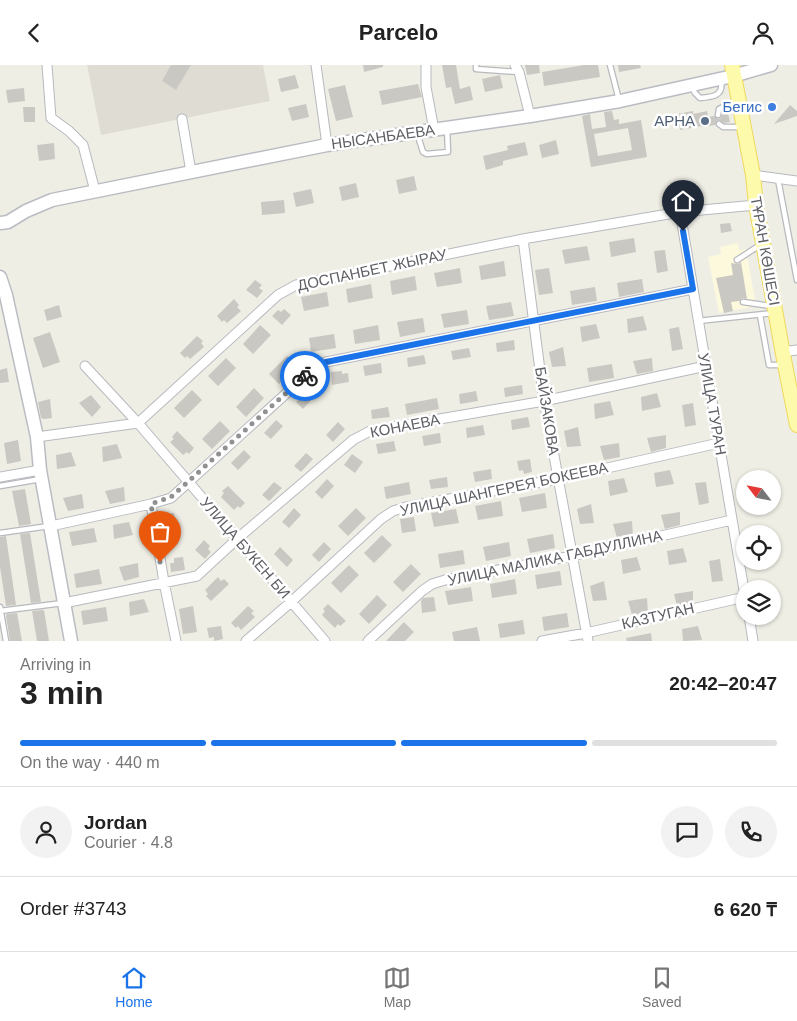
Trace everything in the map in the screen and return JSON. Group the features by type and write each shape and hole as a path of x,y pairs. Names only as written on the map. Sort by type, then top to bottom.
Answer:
{"main road":[{"name":"ТҰРАН КӨШЕСІ","path":"729,73 738,99 753,175 756,205 797,425"}],"street":[{"path":"47,65 51,118 70,131 82,145 95,191"},
{"path":"316,65 327,145"},
{"path":"426,65 426,87 434,130"},
{"name":"НЫСАНБАЕВА","path":"0,223 8,222 26,211 52,200 95,191 327,145 620,101 692,85 729,73 771,65"},
{"path":"517,69 530,116"},
{"path":"182,119 191,172"},
{"path":"753,175 797,181"},
{"name":"ДОСПАНБЕТ ЖЫРАУ","path":"138,423 271,301 296,285 523,239 680,212 756,205"},
{"name":"УЛИЦА ТУРАН","path":"680,212 742,580"},
{"name":"БАЙЗАКОВА","path":"523,239 544,401 587,637"},
{"path":"0,277 6,295 36,437 70,641"},
{"path":"51,526 151,504 171,497 319,365 693,289"},
{"path":"784,359 797,350"},
{"name":"УЛИЦА БУКЕН БИ","path":"85,365 138,423 325,641"},
{"name":"КОНАЕВА","path":"64,603 197,576 237,539 360,435 370,431 544,401 706,366"},
{"path":"36,437 138,423"},
{"name":"УЛИЦА ШАНГЕРЕЯ БОКЕЕВА","path":"246,641 381,519 394,511 406,507 558,479 719,443"},
{"path":"0,477 41,475"},
{"path":"151,504 176,641"},
{"name":"УЛИЦА МАЛИКА ГАБДУЛЛИНА","path":"368,641 432,584 572,556 732,519"},
{"name":"КАЗТУГАН","path":"542,641 587,637 736,598"},
{"path":"750,625 753,641"}],"lane":[{"path":"476,65 476,69 517,69"},
{"path":"610,65 620,101"},
{"path":"718,115 719,109 738,99"},
{"path":"719,124 723,127 743,127"},
{"path":"416,132 423,152 427,154 448,152 447,128"},
{"path":"778,177 797,281"},
{"path":"737,260 763,242"},
{"path":"743,302 775,309"},
{"path":"698,321 760,315 775,309"},
{"path":"760,315 769,365 784,359"},
{"path":"0,486 41,475"},
{"path":"0,533 51,526"},
{"path":"6,641 0,610 64,603"}],"shaded area":[{"path":"87,65 263,65 270,101 101,135"},
{"path":"738,243 739,250 746,249 756,306 719,313 708,257 721,254 720,247"}],"building":[{"path":"171,65 191,65 176,90 162,81"},
{"path":"363,65 383,65 383,67 364,72"},
{"path":"442,65 456,65 460,89 470,86 473,100 455,104 451,87 446,88"},
{"path":"525,65 539,65 540,73 527,75"},
{"path":"584,65 598,65 600,77 544,86 542,72"},
{"path":"618,65 640,65 641,68 619,72"},
{"path":"295,75 299,88 281,92 278,79"},
{"path":"500,75 503,88 485,92 482,79"},
{"path":"418,84 422,97 382,105 379,91"},
{"path":"345,85 353,117 336,121 328,89"},
{"path":"24,88 25,101 8,103 6,90"},
{"path":"306,104 309,117 292,121 288,108"},
{"path":"790,105 797,111 797,116 774,124"},
{"path":"23,107 35,107 35,122 24,122"},
{"path":"612,111 614,120 619,119 619,124 641,120 647,157 591,167 582,116 590,114 592,129 606,127 604,112","holes":["628,128 632,150 598,156 594,134"]},
{"path":"693,111 693,114 707,111 708,117 714,116 718,119 721,118 722,114 728,113 730,122 724,123 718,120 715,125 680,130 677,114"},
{"path":"556,140 559,154 542,158 539,145"},
{"path":"525,142 528,155 503,161 503,165 486,170 483,156 508,150 507,146"},
{"path":"54,143 55,159 39,161 37,145"},
{"path":"414,176 417,190 399,194 396,180"},
{"path":"356,183 359,197 342,201 339,187"},
{"path":"311,189 314,203 296,207 293,193"},
{"path":"284,200 285,213 262,215 261,202"},
{"path":"730,223 732,231 721,233 720,224"},
{"path":"634,238 636,252 611,257 609,242"},
{"path":"587,246 590,260 565,264 562,250"},
{"path":"665,250 668,271 657,273 654,251"},
{"path":"504,261 506,276 481,280 479,266"},
{"path":"741,262 747,299 742,298 739,301 731,302 733,311 724,313 716,278 733,275 731,263 738,264"},
{"path":"460,268 462,283 437,287 434,273"},
{"path":"549,268 553,293 539,295 535,270"},
{"path":"415,276 417,290 392,295 390,281"},
{"path":"642,279 644,292 619,297 617,283"},
{"path":"255,280 262,285 259,288 263,291 257,298 246,290"},
{"path":"371,284 373,298 348,303 346,289"},
{"path":"595,287 597,301 572,305 570,291"},
{"path":"327,292 329,306 304,311 301,297"},
{"path":"234,299 241,311 227,323 224,320 222,322 217,316"},
{"path":"511,302 514,316 489,320 486,306"},
{"path":"59,305 62,317 47,321 44,310"},
{"path":"284,309 291,315 282,325 272,316 278,310 281,312"},
{"path":"467,310 469,324 444,328 441,314"},
{"path":"643,316 647,330 628,333 627,319"},
{"path":"423,318 425,332 400,337 397,322"},
{"path":"596,324 600,338 582,342 580,327"},
{"path":"260,325 271,335 253,354 243,344"},
{"path":"378,325 380,340 355,344 353,330"},
{"path":"679,327 683,349 672,351 669,329"},
{"path":"50,332 60,362 43,368 33,338"},
{"path":"334,334 336,348 311,352 309,338"},
{"path":"197,336 203,341 201,343 204,347 190,359 187,356 185,358 180,353"},
{"path":"514,340 515,350 497,352 496,343"},
{"path":"563,347 566,366 552,367 549,352"},
{"path":"469,348 471,357 453,360 451,351"},
{"path":"424,355 426,364 408,367 407,358"},
{"path":"287,356 297,366 279,384 269,374"},
{"path":"226,358 236,368 218,386 208,376"},
{"path":"652,358 653,371 637,374 633,361"},
{"path":"381,363 382,373 365,376 363,366"},
{"path":"612,364 614,378 589,382 587,368"},
{"path":"7,368 9,382 0,383 0,370"},
{"path":"342,371 342,374 348,373 349,382 332,385 331,372"},
{"path":"522,385 523,394 505,397 504,388"},
{"path":"254,388 264,398 246,417 236,407"},
{"path":"308,389 315,396 303,409 296,402"},
{"path":"192,390 202,400 184,418 174,408"},
{"path":"476,391 478,401 460,404 459,394"},
{"path":"657,393 661,407 642,411 641,397"},
{"path":"91,395 101,407 92,417 79,403"},
{"path":"437,398 439,409 407,415 405,404"},
{"path":"50,399 52,418 41,418 38,402"},
{"path":"610,401 614,415 595,419 594,404"},
{"path":"693,403 696,425 685,427 682,405"},
{"path":"388,407 390,417 372,419 371,410"},
{"path":"528,417 530,427 512,430 511,420"},
{"path":"276,420 283,426 271,439 264,433"},
{"path":"220,421 230,431 212,449 202,439"},
{"path":"338,422 345,429 333,442 326,435"},
{"path":"483,425 485,435 467,438 466,428"},
{"path":"578,427 581,446 567,447 564,431"},
{"path":"177,431 194,448 189,454 187,452 183,455 170,442 174,439 172,437"},
{"path":"440,433 441,443 424,446 422,436"},
{"path":"666,435 666,448 651,452 647,438"},
{"path":"18,440 21,461 7,464 4,443"},
{"path":"394,441 396,451 378,454 376,444"},
{"path":"619,443 620,457 604,460 600,446"},
{"path":"117,444 122,458 103,462 102,447"},
{"path":"244,450 251,457 238,470 231,463"},
{"path":"71,452 76,466 57,469 56,455"},
{"path":"306,453 313,459 301,472 294,466"},
{"path":"352,454 363,462 355,473 344,465"},
{"path":"530,459 532,472 524,474 523,470 519,471 517,461"},
{"path":"491,469 492,479 475,482 473,472"},
{"path":"670,470 674,484 656,487 654,473"},
{"path":"447,477 448,487 431,489 429,480"},
{"path":"624,478 628,492 610,496 608,481"},
{"path":"327,479 334,486 322,499 315,492"},
{"path":"274,482 282,488 269,501 262,495"},
{"path":"409,482 411,494 386,499 384,487"},
{"path":"706,482 709,503 699,505 695,483"},
{"path":"228,486 245,503 240,508 238,506 234,510 221,497 224,493 222,491"},
{"path":"124,487 125,501 110,504 105,491"},
{"path":"25,489 31,524 19,526 12,491"},
{"path":"545,493 547,508 522,512 519,498"},
{"path":"82,494 84,508 68,511 63,498"},
{"path":"501,501 503,516 478,520 475,506"},
{"path":"591,504 594,523 580,524 577,509"},
{"path":"294,508 301,515 289,528 282,522"},
{"path":"356,508 366,518 348,536 338,526"},
{"path":"456,509 459,523 434,527 431,513"},
{"path":"680,512 680,525 665,529 661,515"},
{"path":"174,513 178,537 170,538 170,535 165,536 163,517"},
{"path":"414,517 416,531 402,533 400,519"},
{"path":"632,521 633,535 617,538 613,524"},
{"path":"129,522 133,535 114,539 113,525"},
{"path":"94,528 97,542 72,546 69,532"},
{"path":"30,533 41,602 31,603 20,534"},
{"path":"553,534 555,548 530,553 527,539"},
{"path":"382,535 392,545 374,563 364,553"},
{"path":"6,536 16,605 6,606 0,567 0,537"},
{"path":"204,540 210,546 208,549 211,552 205,559 195,550"},
{"path":"324,542 331,549 319,562 312,555"},
{"path":"509,542 511,556 486,561 483,547"},
{"path":"280,547 293,560 287,567 274,554"},
{"path":"683,548 687,562 669,565 667,551"},
{"path":"463,550 465,564 440,568 438,554"},
{"path":"183,557 185,570 171,572 170,563 174,563 174,558"},
{"path":"637,557 641,570 623,574 621,560"},
{"path":"720,559 723,581 712,582 709,561"},
{"path":"138,563 139,577 124,581 119,567"},
{"path":"411,564 421,574 403,592 393,582"},
{"path":"349,565 359,575 341,593 331,583"},
{"path":"99,569 102,584 76,588 74,574"},
{"path":"560,571 562,585 537,589 535,575"},
{"path":"218,577 221,581 224,579 229,584 211,601 206,596 208,594 205,590"},
{"path":"515,579 517,594 492,598 490,584"},
{"path":"604,581 607,600 593,601 590,586"},
{"path":"471,587 473,601 448,605 445,591"},
{"path":"693,591 693,602 677,606 674,594"},
{"path":"377,595 387,605 369,624 359,614"},
{"path":"434,597 436,611 422,613 421,601 423,598"},
{"path":"647,598 648,612 632,615 628,601"},
{"path":"144,599 149,612 130,616 129,602"},
{"path":"328,604 346,621 340,626 338,624 335,628 322,615 325,611 323,609"},
{"path":"193,606 197,632 183,634 179,609"},
{"path":"248,606 254,611 251,613 255,617 241,630 238,626 236,628 231,623"},
{"path":"106,607 108,621 83,625 81,611"},
{"path":"44,610 49,641 37,641 32,611"},
{"path":"17,613 22,641 10,641 6,616 7,614"},
{"path":"567,613 569,627 544,631 542,617"},
{"path":"523,620 525,634 500,638 498,624"},
{"path":"404,622 414,632 405,641 386,641"},
{"path":"221,626 223,639 214,641 214,637 209,638 207,628"},
{"path":"698,626 702,640 683,641 682,629"},
{"path":"477,627 480,641 454,641 452,632"},
{"path":"651,633 652,641 627,641 626,638"}],"way so far":[{"path":"160,562 151,504 171,497 188,483 305,376"}],"place":[{"name":"Бегис","path":"772,107"},
{"name":"АРНА","path":"705,121"}],"route":[{"path":"305,376 326,362 693,289 683,231"}]}
